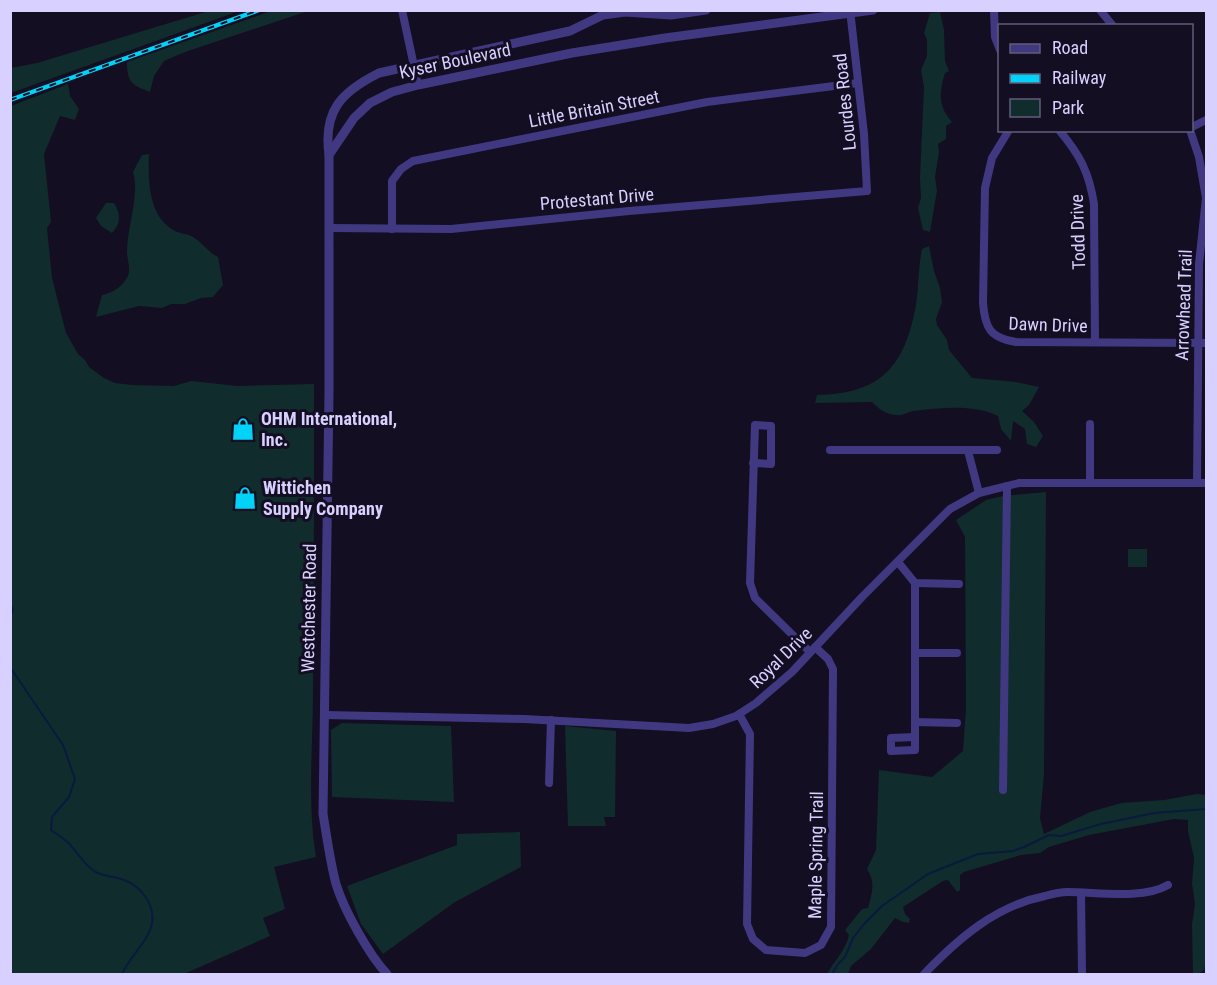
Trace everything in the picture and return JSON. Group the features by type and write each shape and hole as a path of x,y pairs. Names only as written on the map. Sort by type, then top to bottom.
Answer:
{"street":[{"path":"402,10 418,85"},
{"name":"Kyser Boulevard","path":"328,155 327,138 330,119 342,97 358,84 379,73 570,31 603,15 625,12 671,15 706,10"},
{"name":"Kyser Boulevard","path":"328,155 354,118 370,103 392,92 418,85 572,53 873,10"},
{"path":"994,10 995,37 998,47"},
{"path":"1100,10 1111,24"},
{"name":"Lourdes Road","path":"850,12 864,134 867,191"},
{"name":"Little Britain Street","path":"392,229 392,181 401,169 413,161 707,102 858,83"},
{"path":"1193,128 1206,120"},
{"name":"Dawn Drive","path":"1008,132 992,159 985,188 983,303 984,320 990,331 1002,340 1016,342 1206,343"},
{"name":"Todd Drive","path":"1060,132 1084,164 1094,204 1095,341"},
{"name":"Arrowhead Trail","path":"1192,132 1206,198 1198,264 1197,483"},
{"name":"Westchester Road","path":"328,155 324,814 337,886 358,931 387,975"},
{"name":"Protestant Drive","path":"328,228 451,229 867,191"},
{"path":"1090,424 1090,483"},
{"name":"Maple Spring Trail","path":"739,714 750,734 747,924 753,939 766,950 805,954 821,945 831,927 833,669 828,659 813,650 755,598 750,583 753,463 755,425 771,426 771,464 753,463"},
{"path":"830,450 997,450"},
{"path":"968,451 979,493"},
{"name":"Royal Drive","path":"325,715 551,720 689,728 713,724 739,714 792,672 950,509 979,493 1028,483 1206,483"},
{"path":"1003,790 1007,486"},
{"path":"898,562 915,583 915,737"},
{"path":"915,583 959,584"},
{"path":"915,653 957,653"},
{"path":"549,783 551,720"},
{"path":"915,722 957,723"},
{"path":"924,975 971,929 1004,909 1065,892 1144,893 1159,890 1168,885"},
{"path":"1081,893 1082,975"}],"green space":[{"path":"212,10 239,11 11,93 11,68 37,63"},
{"path":"271,11 308,11 164,61 154,76 150,92 135,85 128,75 127,62"},
{"path":"940,12 944,30 945,61 949,71 945,73 941,99 944,110 952,122 946,126 946,139 938,144 935,177 937,191 930,232 923,230 918,208 921,198 924,87 921,70 927,56 927,40 924,33 930,13"},
{"path":"68,84 70,96 79,109 75,120 60,116 44,154 51,222 47,228 52,278 66,333 78,354 89,367 115,383 174,386 191,381 238,386 314,384 311,796 316,857 274,867 285,909 263,918 270,936 184,974 11,974 11,106"},
{"path":"149,154 151,197 159,217 166,225 175,231 193,237 218,257 223,285 213,297 201,298 185,304 171,304 162,308 139,306 96,317 102,295 117,288 128,276 128,242 135,191 133,172 142,155"},
{"path":"106,203 114,203 119,215 117,226 112,233 101,226 96,218"},
{"path":"929,246 942,302 936,319 937,325 947,340 949,350 972,378 1016,382 1039,387 1029,405 1022,411 1034,422 1043,436 1036,447 1027,444 1025,429 1013,421 1011,441 1001,429 998,416 968,408 914,411 898,415 885,412 872,402 815,403 817,395 858,389 874,382 897,360 905,345 916,305 922,249"},
{"path":"1046,492 1044,774 1040,818 1044,834 1090,812 1121,803 1164,800 1197,794 1206,795 1206,962 1204,970 1193,974 1194,858 1188,820 1174,819 1089,835 1049,847 1040,853 1021,855 964,872 960,875 960,890 957,892 948,880 943,881 903,907 910,919 909,923 895,918 871,949 851,966 848,974 827,974 843,951 849,935 845,930 862,909 868,908 871,898 872,884 867,869 876,850 879,770 932,777 963,751 966,708 965,537 956,520 986,500"},
{"path":"1128,549 1147,549 1147,567 1128,567"},
{"path":"342,723 451,726 454,802 332,797 331,730"},
{"path":"565,726 616,731 615,817 604,817 606,826 568,826"},
{"path":"520,832 521,867 455,902 383,954 361,924 347,886 457,845 457,834"}],"waterway":[{"path":"10,602 13,610 10,617"},
{"path":"10,667 63,745 75,779 69,797 52,817 51,830 68,842 94,871 130,883 141,891 149,903 152,916 150,930 122,974"},
{"path":"832,974 845,957 853,938 865,923 882,906 928,874 978,854 1013,851 1049,835 1061,836 1101,824 1154,813 1206,809"}],"railway":[{"path":"10,100 259,10"}],"place":[{"name":"OHM International, Inc.","path":"243,429"},
{"name":"Wittichen Supply Company","path":"245,498"}]}
